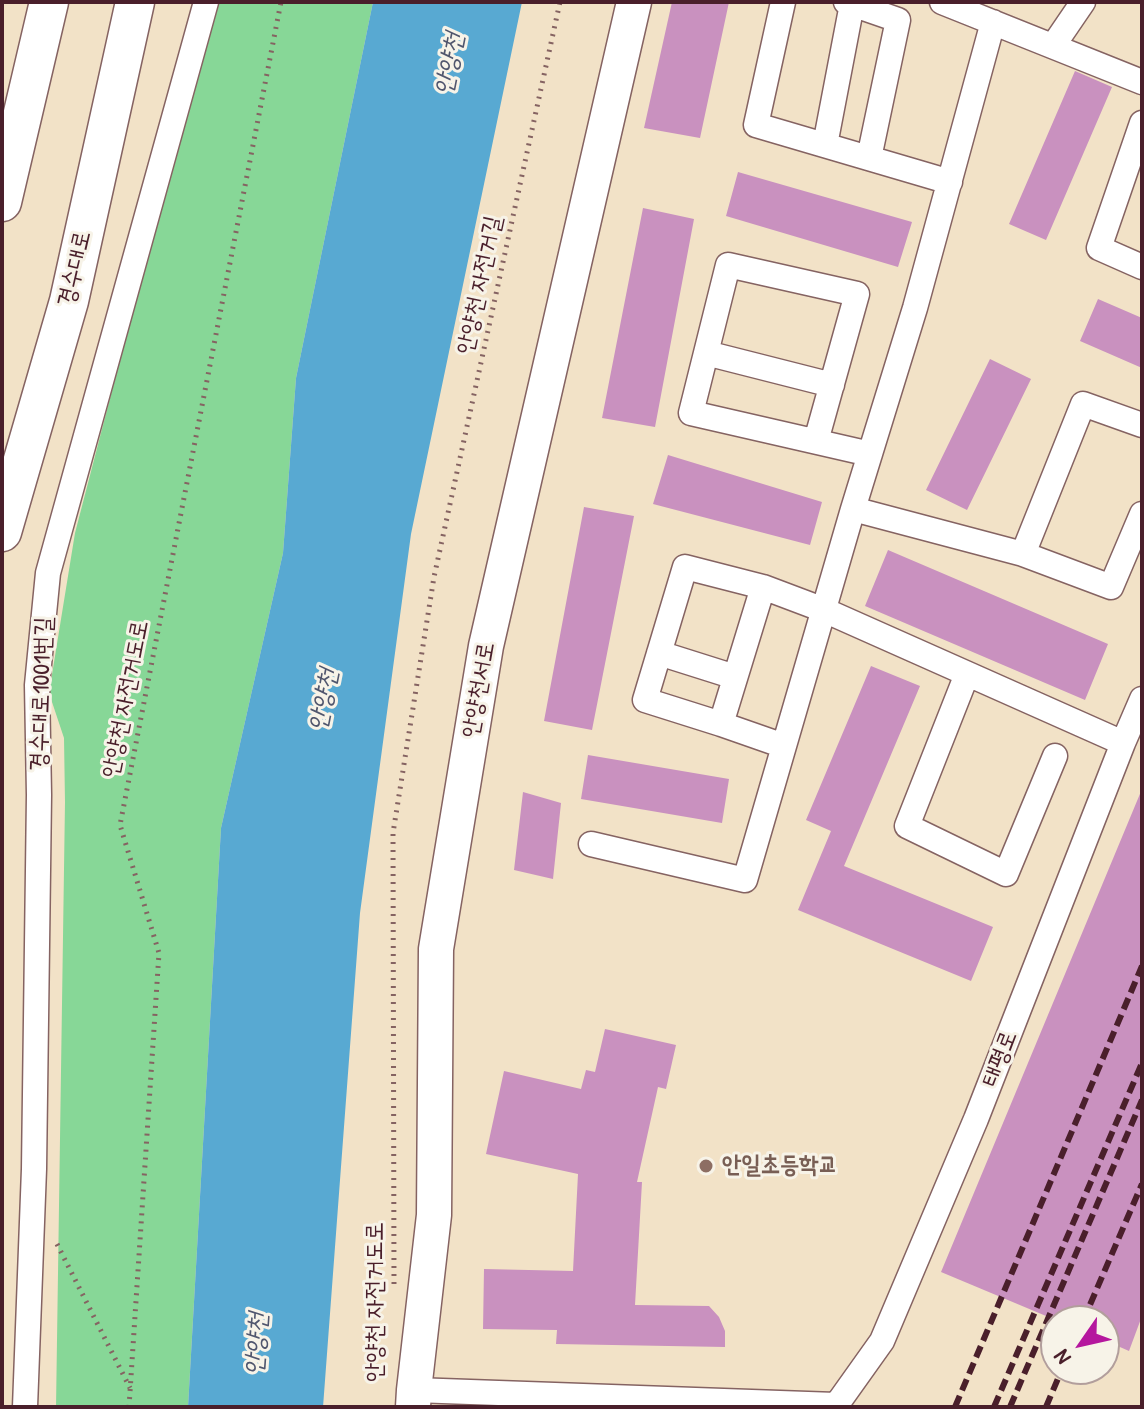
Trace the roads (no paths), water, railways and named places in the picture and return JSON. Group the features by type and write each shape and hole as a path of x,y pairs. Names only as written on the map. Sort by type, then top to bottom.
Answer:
{"main road":[{"path":"2,202 49,2"},
{"name":"경수대로","path":"2,532 69,301 135,2"}],"street":[{"name":"경수대로1001번길","path":"25,1407 34,1153 39,795 37,685 48,573 206,2"},
{"name":"안양천서로","path":"634,2 486,646 436,949 434,1215 413,1398 835,1406"},
{"path":"783,2 756,125 950,182"},
{"path":"942,2 980,13 1142,82"},
{"path":"1053,46 1083,2"},
{"path":"825,145 849,3 898,20 869,158"},
{"path":"591,844 745,880 950,182 980,13"},
{"path":"1142,123 1099,248 1142,267"},
{"path":"816,441 857,294 728,265 691,413 870,454"},
{"path":"706,353 832,385"},
{"path":"1023,554 1083,404 1142,425"},
{"path":"853,509 1023,554 1111,587 1142,514"},
{"path":"784,746 645,700 685,567 763,587 824,610 1123,743"},
{"path":"721,724 763,587"},
{"path":"659,653 735,677"},
{"path":"967,674 907,826 1006,874 1055,756"},
{"name":"태평로","path":"835,1406 882,1341 976,1119 1142,699"}],"water":[{"name":"안양천","path":"373,2 522,2 411,534 360,913 323,1407 188,1407 221,828 283,553 296,378"}],"railway":[{"path":"955,1407 1142,966"},
{"path":"994,1407 1142,1063"},
{"path":"1010,1407 1142,1100"},
{"path":"1090,1305 1142,1184"},
{"path":"1046,1407 1055,1385"}],"place":[{"name":"안일초등학교","path":"706,1166"}]}
